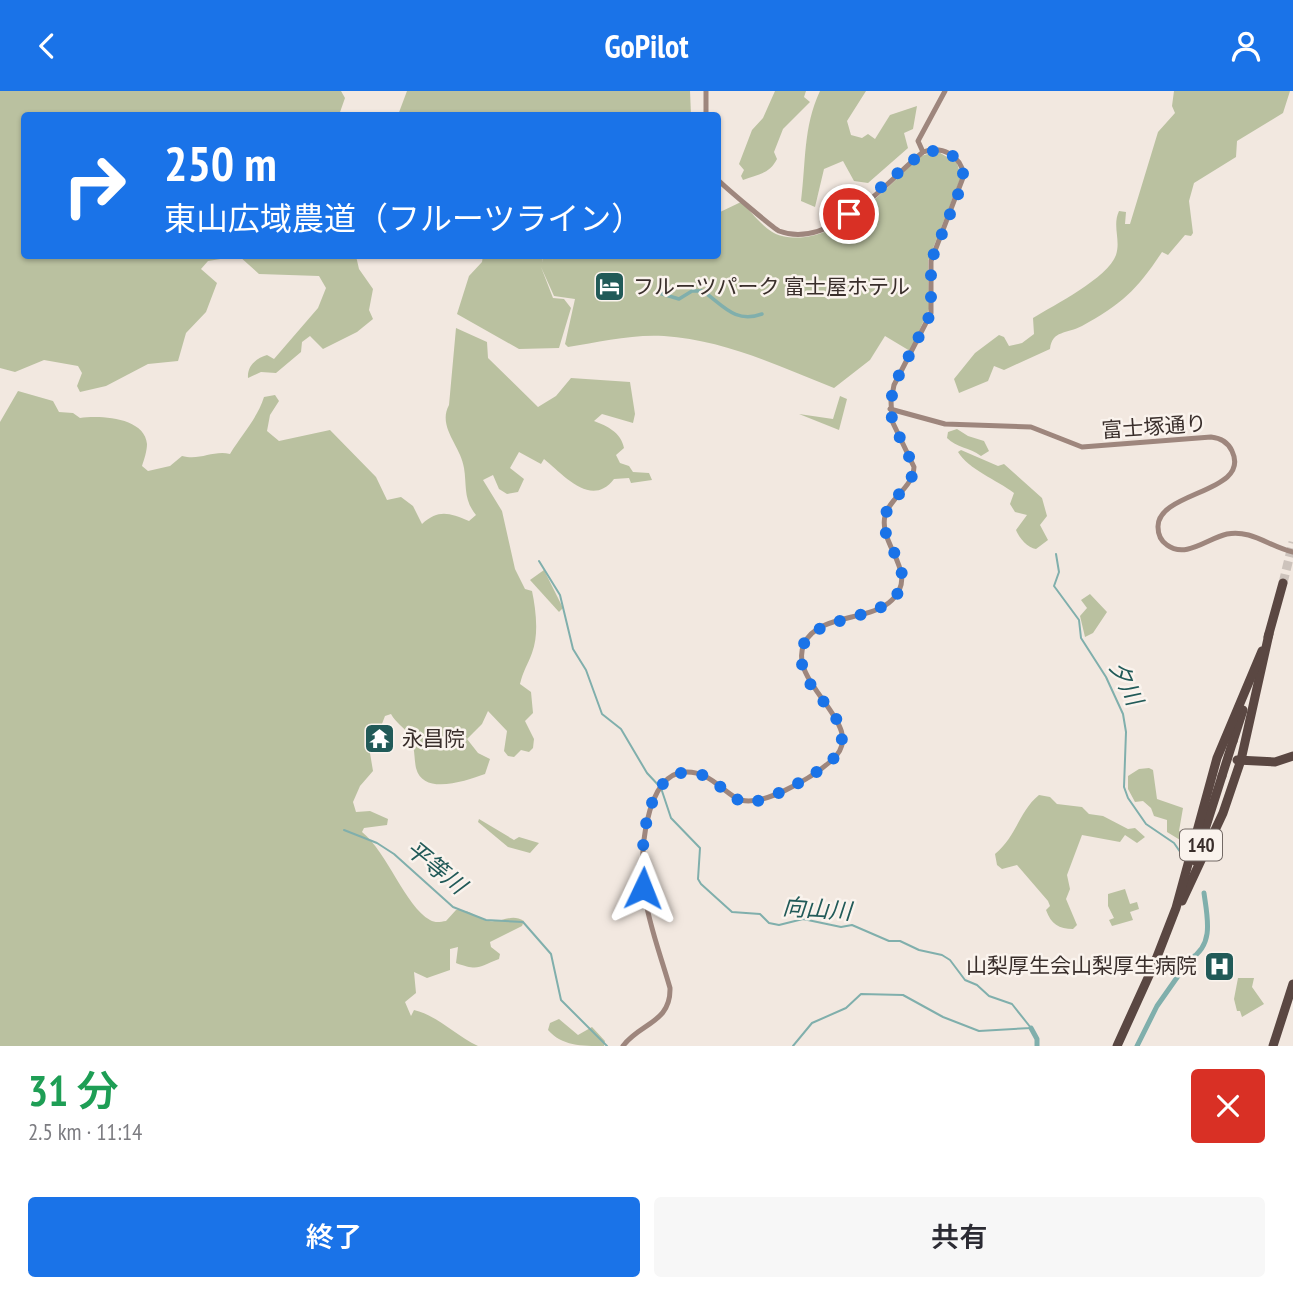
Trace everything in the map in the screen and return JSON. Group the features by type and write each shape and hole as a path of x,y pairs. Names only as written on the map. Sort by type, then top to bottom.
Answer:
{"highway":[{"name":"140","path":"1117,1046 1177,912 1283,583"},
{"path":"1177,912 1223,813 1241,760 1269,633"},
{"path":"1155,962 1176,908 1217,758 1262,651"},
{"path":"1217,758 1275,762 1293,756"},
{"path":"1273,1046 1293,984"}],"street":[{"path":"706,91 706,112"},
{"path":"923,152 918,143 919,137 945,91"},
{"path":"624,1045 662,1017 670,1001 670,988 645,899 642,876 650,811 659,786 674,775 695,773 709,778 737,799 759,801 825,766 836,756 842,739 841,728 807,676 802,653 806,640 817,630 887,605 901,587 901,570 886,533 884,520 890,504 911,480 914,467 909,451 894,428 890,409 894,385 931,313 931,261 963,182 963,168 952,154 936,149 923,152 849,214 820,231 781,232 769,225 721,183"},
{"name":"富士塚通り","path":"890,409 944,424 1031,427 1082,447 1211,437 1220,439 1229,446 1234,456 1231,473 1222,481 1164,512 1158,522 1161,539 1171,548 1186,550 1223,535 1239,533 1293,552"}],"green space":[{"path":"0,91 341,91 345,98 340,112 21,112 21,259 220,259 208,261 201,269 217,283 206,312 186,333 178,361 148,364 106,386 80,392 77,386 82,373 78,366 44,360 15,372 0,368"},
{"path":"407,91 690,91 691,112 399,112"},
{"path":"775,91 806,91 804,97 810,102 783,129 774,152 777,159 774,164 762,173 743,180 741,176 744,170 739,164 752,130 763,118"},
{"path":"820,91 866,91 847,121 851,135 862,138 868,134 875,139 890,115 917,106 913,129 904,133 908,148 868,183 854,181 843,161 824,169 815,207 801,201 808,132"},
{"path":"1174,91 1290,91 1283,113 1237,141 1236,157 1194,183 1189,201 1193,233 1191,236 1185,235 1168,255 1162,252 1145,277 1128,295 1082,326 1057,335 1050,349 1004,370 994,366 988,381 959,393 954,379 975,353 999,335 1004,337 1009,346 1022,343 1034,334 1033,318 1092,282 1111,264 1117,249 1116,222 1119,211 1126,212 1125,224 1130,224 1158,132 1175,113 1172,106"},
{"path":"937,151 957,163 961,177 928,261 929,309 910,351 885,336 870,360 834,388 751,355 686,338 640,336 568,347 565,344 575,299 554,296 541,267 553,298 564,299 571,308 559,348 519,349 457,314 469,276 482,259 542,259 542,262 543,259 721,259 721,212 741,202 776,234 802,237 822,233 841,224 876,199 921,156"},
{"path":"242,259 357,259 359,269 373,289 369,310 373,319 357,332 323,349 310,336 302,342 301,352 276,373 261,372 248,378 249,369 256,360 267,355 274,359 318,308 326,288 319,276 259,274"},
{"path":"456,328 487,342 488,358 538,407 556,396 571,378 630,382 635,414 633,423 602,414 594,421 620,438 624,448 616,455 620,463 629,466 633,472 649,473 652,480 631,483 629,478 614,479 596,491 587,490 568,480 544,459 541,464 519,452 510,468 524,479 518,492 507,494 499,489 493,475 483,480 502,511 515,569 525,589 532,591 536,638 520,684 531,692 533,713 525,721 534,739 533,748 529,752 521,750 514,757 508,756 504,751 507,731 488,711 482,724 467,739 478,753 490,759 485,774 456,783 436,784 420,777 411,738 391,714 385,716 380,729 367,735 373,771 360,786 353,802 356,812 370,811 388,819 387,825 364,828 362,832 380,853 412,903 421,913 436,922 446,921 456,910 489,921 515,918 524,921 522,926 490,942 491,947 500,954 499,959 479,967 464,966 456,963 458,947 450,949 450,970 427,978 414,972 416,993 405,1002 411,1016 414,1010 423,1013 478,1046 0,1046 0,422 18,391 53,401 59,412 73,413 80,418 109,418 130,423 144,435 147,444 142,466 148,471 170,466 182,456 230,454 264,397 275,395 279,401 270,415 267,431 279,441 330,430 376,477 387,500 401,497 413,506 422,524 439,514 469,521 476,515 467,498 462,460 446,421"},
{"path":"840,396 847,399 839,430 799,414 833,419"},
{"path":"957,429 984,441 989,451 981,456 947,438 948,432"},
{"path":"961,450 998,466 1004,464 1042,498 1047,516 1040,525 1048,540 1036,549 1024,542 1016,530 1027,515 1015,512 1010,504 1014,493 969,464 958,452"},
{"path":"544,570 563,608 559,612 530,580"},
{"path":"1090,594 1107,612 1093,633 1085,637 1080,616 1087,608 1081,600"},
{"path":"1139,769 1153,770 1157,799 1183,808 1179,831 1189,833 1185,843 1167,832 1167,820 1154,816 1151,808 1143,801 1135,802 1128,789 1128,776"},
{"path":"1039,795 1050,797 1057,804 1082,807 1089,814 1103,816 1128,829 1135,828 1145,837 1137,843 1125,835 1120,842 1082,835 1067,875 1070,889 1066,899 1077,925 1073,929 1060,927 1050,919 1046,910 1050,906 1048,901 1017,865 1002,869 997,865 995,854"},
{"path":"479,819 514,840 519,837 539,843 530,853 508,847 478,822"},
{"path":"1125,889 1130,904 1137,902 1139,909 1130,912 1133,920 1112,926 1109,920 1114,918 1108,906 1108,894"},
{"path":"1238,978 1254,978 1252,987 1264,1004 1242,1017 1240,1011 1237,1011 1234,999"},
{"path":"559,1019 578,1035 592,1027 605,1041 604,1046 580,1045 559,1039 548,1030 550,1023"}],"waterway":[{"path":"659,293 679,299 692,291 702,291"},
{"path":"707,294 732,313 745,317 762,314"},
{"name":"夕川","path":"1056,554 1059,572 1054,586 1079,620 1081,638 1106,677 1123,714 1126,732 1124,787 1128,798 1146,824 1174,843 1185,859"},
{"name":"向山川","path":"539,561 560,595 573,649 586,670 602,714 621,729 647,773 661,788 671,818 700,848 698,879 701,884 732,912 760,914 769,923 779,925 803,919 841,927 852,925 889,941 900,941 919,950 942,955 950,960 965,980 977,985 989,996 1012,1004 1031,1028 979,1031 943,1017 903,995 861,994 846,1008 812,1023 793,1046"},
{"name":"平等川","path":"344,830 377,843 394,854 453,907 486,920 523,922 551,954 561,1000 607,1046"},
{"name":"夕川","path":"1137,1046 1157,1006 1190,959 1203,946 1208,929 1204,893"},
{"name":"平等川","path":"1031,1028 1037,1039 1037,1046"}],"tunnel":[{"path":"1283,583 1293,542"}],"place":[{"name":"フルーツパーク 富士屋ホテル","path":"610,287"},
{"name":"永昌院","path":"379,739"},
{"name":"山梨厚生会山梨厚生病院","path":"1220,966"}],"route":[{"path":"643,888 643,862 652,799 668,778 687,772 701,774 737,799 752,802 771,797 833,760 840,750 841,728 803,670 801,659 806,640 824,626 887,605 901,587 901,570 886,533 884,520 890,504 911,480 914,467 909,451 894,428 891,401 894,385 931,313 931,261 958,197 963,182 963,168 952,154 943,150 931,149 923,152 849,214"}]}
